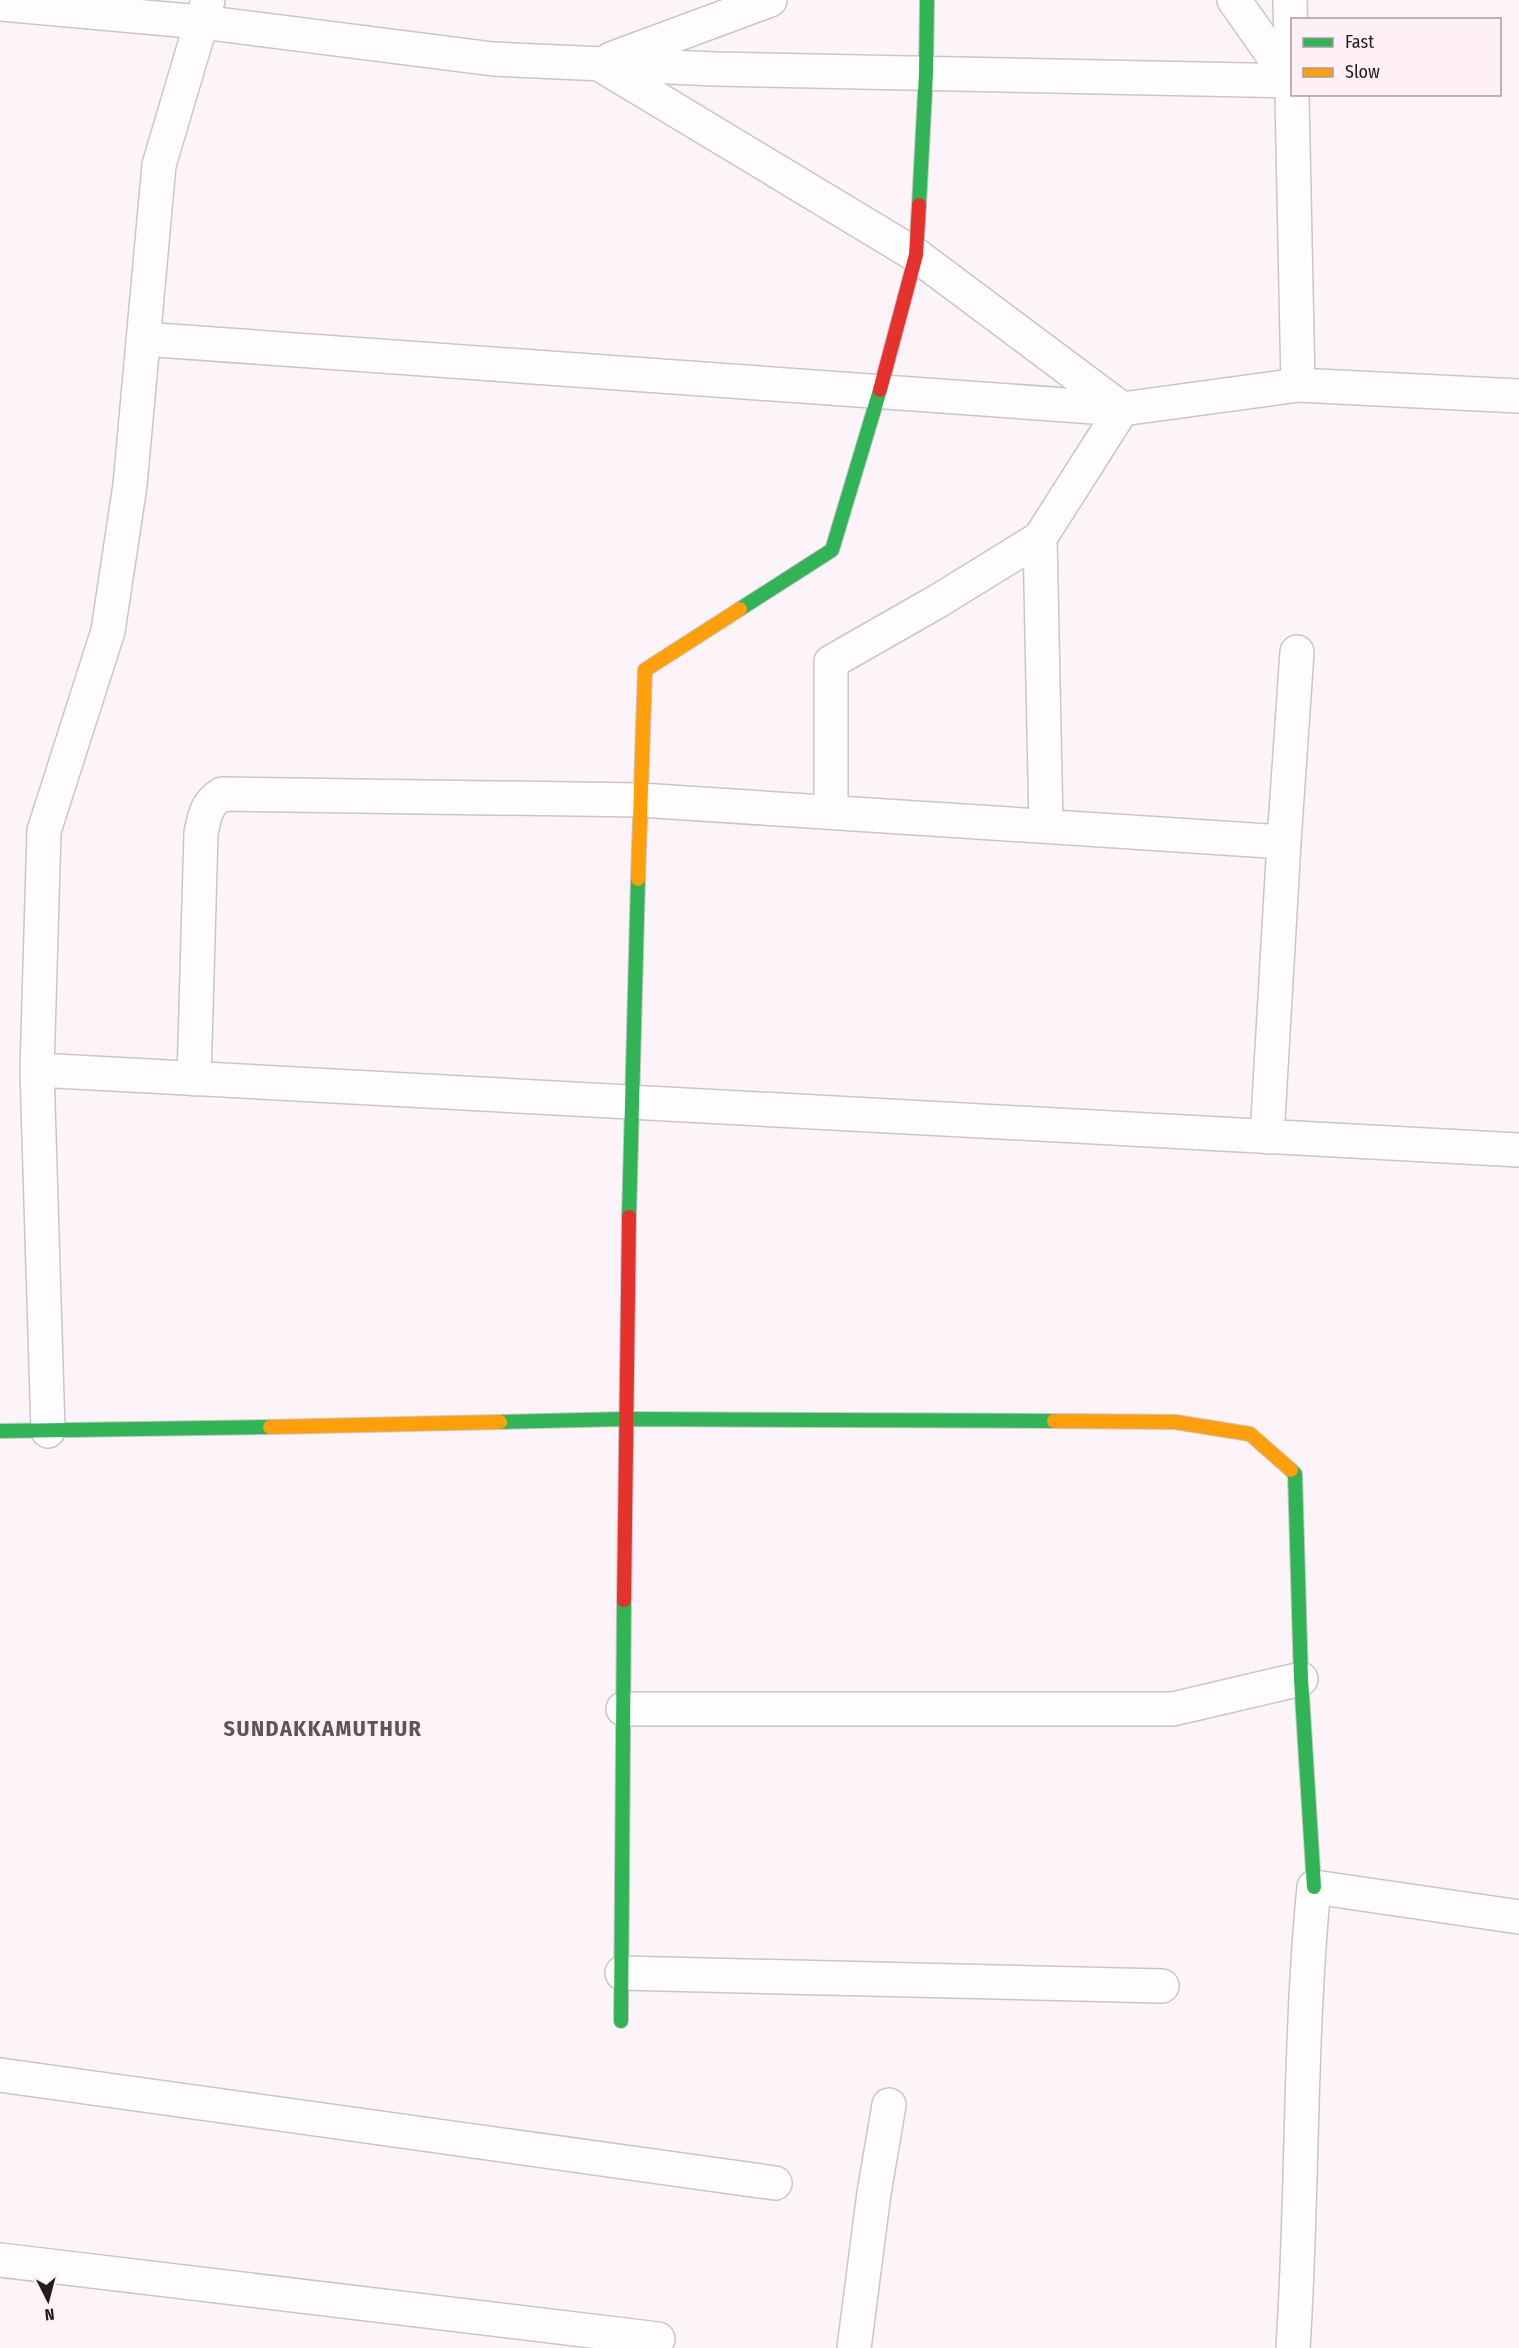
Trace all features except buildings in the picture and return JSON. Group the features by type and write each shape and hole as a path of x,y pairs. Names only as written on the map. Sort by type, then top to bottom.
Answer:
{"street":[{"path":"598,63 770,0"},
{"path":"621,2021 625,1419 631,1102 645,670 832,550 879,392 916,255 926,73 927,0"},
{"path":"1234,0 1291,80"},
{"path":"1290,0 1291,40"},
{"path":"0,4 204,11 493,59 715,69 1291,81"},
{"path":"48,1431 37,1070 44,831 108,631 130,485 159,165 204,11"},
{"path":"598,63 916,255 1122,409"},
{"path":"1292,96 1298,385"},
{"path":"143,339 1122,409 1298,385 1519,396"},
{"path":"831,812 831,662 938,601 1040,538 1122,409"},
{"path":"1040,538 1046,826"},
{"path":"1267,1137 1297,652"},
{"path":"194,1079 201,833 205,812 212,801 222,794 640,800 1284,842"},
{"path":"37,1070 1519,1150"},
{"path":"0,1431 625,1419 1175,1422 1250,1434 1295,1474 1301,1678 1314,1887 1307,1960 1293,2348"},
{"path":"623,1709 1173,1709 1301,1678"},
{"path":"1314,1887 1519,1917"},
{"path":"622,1973 1162,1986"},
{"path":"0,2074 775,2183"},
{"path":"854,2348 874,2193 889,2105"},
{"path":"0,2260 658,2339"}],"traffic: fast":[{"path":"919,205 926,73 927,0"},
{"path":"740,609 832,550 880,390"},
{"path":"629,1217 638,879"},
{"path":"500,1422 625,1419 1054,1421"},
{"path":"0,1431 270,1427"},
{"path":"1291,1470 1295,1474 1301,1679 1314,1887"},
{"path":"621,2021 624,1600"}],"traffic: slow":[{"path":"638,879 645,670 740,609"},
{"path":"1054,1421 1175,1422 1250,1434 1291,1470"},
{"path":"270,1427 500,1422"}],"traffic: jam":[{"path":"880,390 916,255 919,205"},
{"path":"624,1600 629,1217"}],"district":[{"name":"SUNDAKKAMUTHUR","path":"323,1728"}]}
